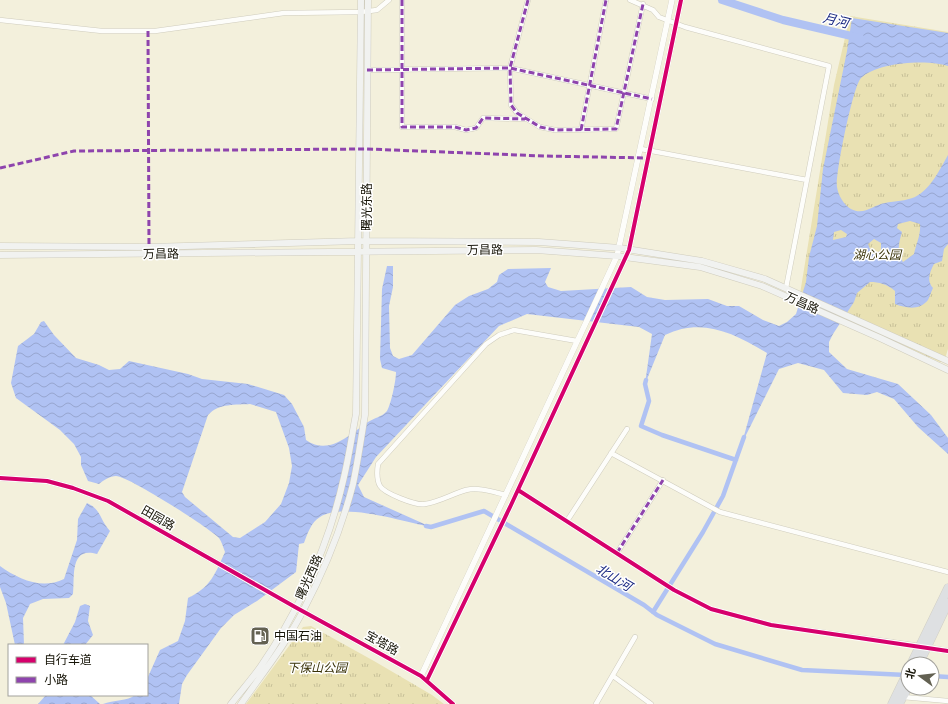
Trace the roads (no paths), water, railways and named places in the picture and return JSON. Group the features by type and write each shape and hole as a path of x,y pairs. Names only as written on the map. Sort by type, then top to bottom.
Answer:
{"highway":[{"path":"920,656 948,588"},
{"path":"924,647 948,603"}],"main road":[{"name":"曙光东路","path":"356,414 361,0"},
{"name":"曙光东路","path":"365,415 368,0"},
{"name":"万昌路","path":"0,246 149,247 359,241 539,242 620,248 702,261 765,279 948,361"},
{"name":"万昌路","path":"0,255 536,250 626,257 700,267 762,286 843,321 948,370"},
{"name":"曙光西路","path":"231,704 261,667 295,608 316,565 330,528 344,477 356,414"},
{"name":"曙光西路","path":"241,704 280,649 303,611 339,531 353,484 365,415"}],"street":[{"path":"0,20 102,31 155,31 284,13 360,12 376,10 389,0"},
{"path":"402,0 402,128 455,127 466,130 476,128 483,118 526,119"},
{"path":"528,0 510,68 510,105 517,113 540,127 555,130 616,129 643,4"},
{"path":"581,130 606,0"},
{"path":"630,0 643,4 653,10 659,17 676,24 829,66 786,288"},
{"path":"421,676 608,277 620,248 672,0"},
{"path":"427,680 497,536 629,250 681,0"},
{"path":"367,70 510,68 652,99"},
{"path":"641,149 806,180"},
{"path":"506,495 477,489 466,490 423,505 409,502 386,491 380,486 377,474 378,464 486,344 499,335 514,330 577,341"},
{"path":"567,521 627,429"},
{"path":"611,453 720,512 948,572"},
{"name":"田园路","path":"0,478 47,481 93,494 295,608"},
{"path":"617,553 663,480"},
{"path":"518,490 674,590 711,609 771,625 948,651"},
{"name":"宝塔路","path":"295,608 421,676 453,704"},
{"path":"596,704 635,637"},
{"path":"613,676 651,704"},
{"path":"901,697 948,701"}],"water":[{"path":"852,18 948,33 948,66 928,63 903,63 879,68 861,78 849,113 837,179 839,193 846,205 856,211 864,211 881,204 912,198 921,193 930,184 948,155 948,244 944,249 942,261 934,264 930,273 929,279 933,288 928,300 921,306 912,308 895,304 895,291 889,287 877,282 870,282 857,293 854,302 829,342 829,352 847,369 898,384 931,415 948,438 948,454 918,427 894,399 877,392 867,395 843,393 824,370 798,363 779,369 742,443 767,353 742,339 718,330 692,327 679,330 665,335 645,384 652,334 639,327 527,314 499,326 376,457 358,485 364,497 431,527 374,514 358,512 330,513 320,517 312,525 304,543 299,544 296,572 257,601 234,615 221,628 182,684 179,704 103,704 134,696 148,696 148,677 160,650 178,641 185,621 188,598 196,594 207,584 215,573 225,552 219,538 212,532 136,484 116,476 107,478 99,484 88,481 81,465 81,457 74,444 60,430 16,398 11,383 18,346 34,334 41,322 44,321 54,335 76,358 99,365 109,370 120,369 129,361 188,374 202,379 248,384 284,395 292,404 304,427 306,440 323,446 331,445 346,438 368,422 383,415 389,408 396,372 382,368 380,359 382,289 387,266 393,266 393,287 389,306 390,348 393,356 399,359 412,355 455,305 469,296 488,289 497,282 499,275 508,269 551,268 545,282 548,287 561,291 631,287 647,297 665,300 708,299 727,306 739,306 763,320 779,326 787,322 796,314 806,282 809,257 817,226 823,169 847,51","holes":["910,221 920,224 919,236 914,254 903,262 899,254 899,243 902,232 897,228 898,224","841,230 847,234 846,237 833,240 834,232","874,239 881,243 881,251 872,254 868,244","250,404 276,412 289,448 292,466 289,483 281,504 265,522 240,538 233,537 185,497 182,492 208,415 217,408"]},
{"path":"87,503 98,512 106,527 110,531 97,554 88,553 82,555 78,559 74,572 73,594 69,598 43,599 30,604 23,618 24,644 15,644 6,603 0,587 0,566 14,575 30,582 47,583 64,579 77,540 78,519"},
{"path":"85,604 90,606 88,621 93,635 86,644 64,644 75,622 80,606"},
{"path":"45,696 91,696 100,704 38,704"}],"waterway":[{"name":"月河","path":"722,0 783,20 860,38"},
{"path":"646,380 645,384 649,401 641,426 662,435 736,460"},
{"path":"653,612 703,532 723,496 744,437"},
{"name":"北山河","path":"426,526 431,527 484,511 644,605 657,615 715,644 802,670 900,675"},
{"name":"北山河","path":"940,676 948,677"}],"place":[{"name":"中国石油","path":"260,636"}],"park label":[{"name":"湖心公园","path":"877,255"},
{"name":"下保山公园","path":"317,668"}]}
